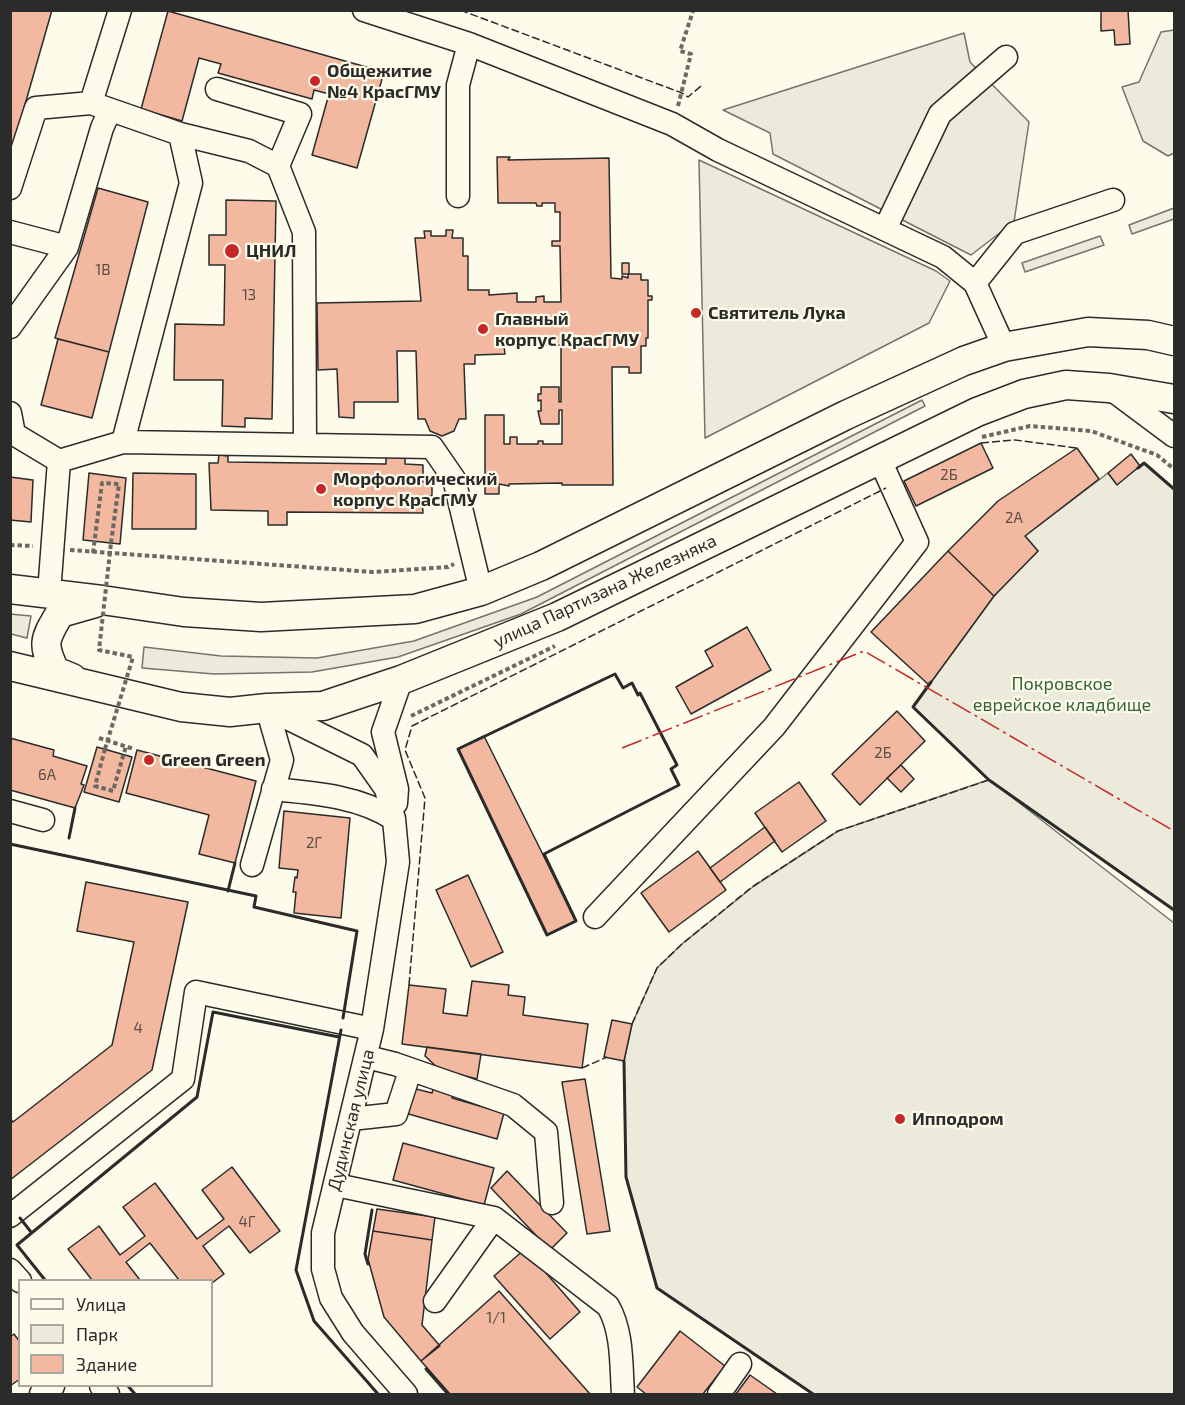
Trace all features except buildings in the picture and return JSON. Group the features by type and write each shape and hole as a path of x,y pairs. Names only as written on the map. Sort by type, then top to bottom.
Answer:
{"main road":[{"path":"10,589 184,612 261,617 415,609 481,591 541,566 890,394 964,361 1004,347 1088,332 1148,335 1174,341"},
{"name":"улица Партизана Железняка","path":"10,666 181,707 230,712 323,706 401,680 557,617 977,412 1024,394 1066,385 1109,388 1174,399"},
{"path":"81,682 54,671 46,653 46,638 60,613 102,600"}],"street":[{"path":"10,327 67,247 102,128 100,107 120,10"},
{"path":"364,10 469,45 672,124 718,150 943,257 975,283 1004,347"},
{"path":"458,196 458,85 469,45"},
{"path":"885,229 940,114 1006,57"},
{"path":"217,89 300,114 279,166"},
{"path":"10,188 36,108 100,107 180,134 249,151 279,166 304,232 306,444"},
{"path":"123,442 191,183 180,134"},
{"path":"975,283 1015,233 1113,200"},
{"path":"10,232 67,247"},
{"path":"1109,388 1174,436"},
{"path":"10,413 14,434 59,461 123,442 432,447 454,478 481,591"},
{"path":"596,916 774,727 917,542 880,460"},
{"path":"49,593 59,461"},
{"path":"394,819 398,789 383,732 401,680"},
{"path":"267,708 362,755 386,789 394,819"},
{"path":"252,865 282,760 267,708"},
{"path":"273,789 326,794 380,810 394,819"},
{"path":"10,811 43,820"},
{"name":"Дудинская улица","path":"394,819 398,862 372,1029 323,1233 323,1269 331,1298 353,1333 406,1395"},
{"path":"10,1216 183,1079 196,992 372,1029"},
{"path":"367,1057 513,1105 546,1132 552,1203"},
{"path":"351,1119 396,1114 410,1071"},
{"path":"336,1185 494,1218 608,1306 614,1316 621,1354 623,1395"},
{"path":"435,1301 494,1218"},
{"path":"719,1395 740,1364"}],"path":[{"path":"672,124 692,54 680,51 693,11"},
{"path":"976,439 1030,426 1091,431 1156,455 1174,469"},
{"path":"93,553 102,483 119,484 99,650 133,657 95,786 113,791 126,746"},
{"path":"53,548 93,553 373,572 448,567 474,554"},
{"path":"406,721 411,716 560,643"},
{"path":"99,738 134,749"},
{"path":"235,760 282,760"}],"green space":[{"path":"1174,30 1174,153 1168,156 1143,141 1122,87 1139,82 1161,32"},
{"path":"964,33 970,62 1029,122 1014,222 971,255 773,154 770,133 723,110"},
{"path":"699,160 936,271 950,281 929,323 705,438"},
{"path":"1174,208 1174,219 1132,234 1129,225"},
{"path":"1100,236 1104,245 1025,272 1022,263"},
{"path":"922,400 925,406 521,614 398,657 312,672 214,674 142,668 144,647 221,656 317,658 414,641 537,597"},
{"name":"Ипподром","path":"1144,463 1174,489 1174,910 1004,791 1174,923 1174,1394 813,1394 657,1288 626,1177 624,1061 632,1024 657,968 682,944 754,886 838,831 988,780 913,707 994,596 1038,551 1025,536 1108,473 1117,484"},
{"path":"10,614 31,616 27,638 11,634"}],"fence":[{"path":"460,10 688,97 701,86"},
{"path":"981,443 1015,440 1077,448"},
{"path":"409,985 425,798 405,750 412,726 886,488"},
{"path":"632,1024 657,968 682,944 752,887 838,831 989,780 913,707 929,685"},
{"path":"582,1068 607,1057"}],"wall":[{"path":"1138,468 1144,463 1174,489"},
{"path":"615,674 623,688 632,683 638,695 640,693 677,765 671,769 679,785 544,854 576,921 547,935 458,749 615,674"},
{"path":"931,682 913,707 989,780 1174,910"},
{"path":"69,838 75,808"},
{"path":"10,844 256,896 254,907 357,931 343,1018"},
{"path":"228,891 235,863"},
{"path":"44,1279 17,1245 197,1097 213,1012 339,1037"},
{"path":"341,1030 296,1270 314,1321 378,1394"},
{"path":"624,1061 626,1177 657,1288 813,1394"},
{"path":"368,1264 365,1254 372,1210"},
{"path":"20,1218 31,1232"},
{"path":"426,1369 448,1394"},
{"path":"129,1387 135,1394"}],"power":[{"path":"622,748 864,651 1174,831"}],"place":[{"name":"Общежитие №4 КрасГМУ","path":"315,81"},
{"name":"ЦНИЛ","path":"232,251"},
{"name":"Святитель Лука","path":"696,313"},
{"name":"Главный корпус КрасГМУ","path":"483,329"},
{"name":"Морфологический корпус КрасГМУ","path":"321,489"},
{"name":"Green Green","path":"149,760"},
{"name":"Ипподром","path":"900,1119"}],"park label":[{"name":"Покровское еврейское кладбище","path":"1062,694"}]}
